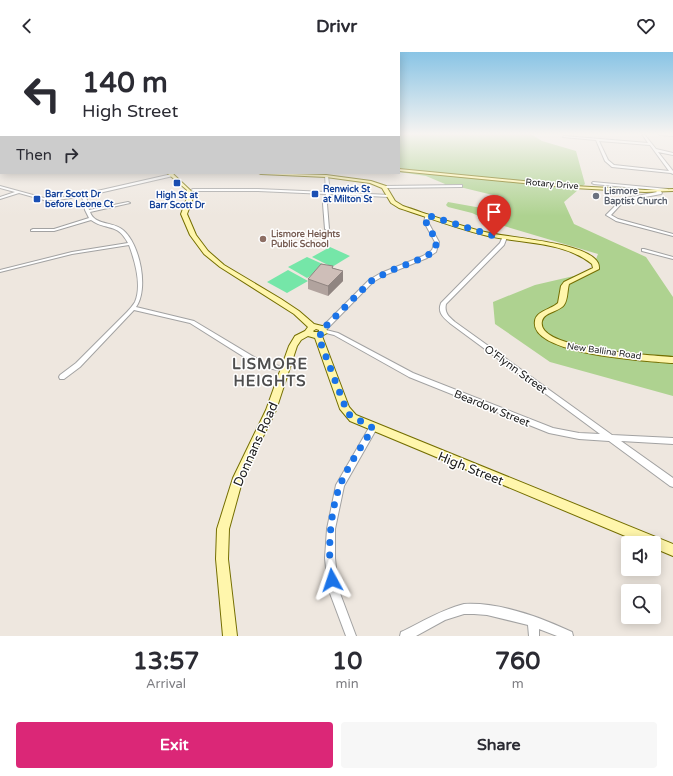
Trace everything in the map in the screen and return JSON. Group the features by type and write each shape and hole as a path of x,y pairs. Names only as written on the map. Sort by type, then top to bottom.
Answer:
{"street":[{"path":"607,161 613,166 673,172"},
{"path":"664,163 673,172"},
{"path":"664,163 671,163"},
{"name":"Rotary Drive","path":"400,170 574,187 658,191 670,190"},
{"path":"0,187 48,199 84,195 171,174 190,190 244,189 389,196"},
{"path":"283,174 326,176 366,181 384,187 461,186"},
{"path":"326,176 328,193 325,204 327,229"},
{"path":"594,183 670,190"},
{"name":"New Ballina Road","path":"384,187 389,196 397,205 483,234 555,246 589,258 595,263 596,266 594,270 571,279 566,283 562,302 558,306 540,316 538,327 548,339 581,350 673,360"},
{"name":"High Street","path":"190,190 190,198 184,214 203,250 217,263 236,276 291,308 317,331 348,414 373,428 673,550"},
{"path":"658,191 660,193 623,200 609,212 610,217 673,235"},
{"path":"0,198 19,192"},
{"path":"62,376 78,365 133,308 139,296 138,261 130,244 121,231 92,218 88,211 84,195"},
{"path":"88,211 128,203"},
{"path":"317,331 371,281 390,271 425,257 434,251 437,242 426,222 427,215"},
{"path":"33,230 54,230 92,218"},
{"name":"O'Flynn Street","path":"505,237 502,244 443,304 442,309 444,314 453,323 673,483"},
{"path":"0,271 72,253 130,244"},
{"path":"644,250 673,258"},
{"path":"133,308 192,322 262,364 285,369"},
{"name":"Donnans Road","path":"230,636 222,560 223,529 238,478 271,410 296,342 317,331"},
{"name":"Beardow Street","path":"317,331 336,334 411,375 552,431 579,436 673,441"},
{"path":"351,636 332,583 330,558 331,529 340,485 373,428"},
{"path":"405,636 455,612 466,609 488,610 533,622 568,636"},
{"path":"533,622 534,636"}],"green space":[{"path":"400,161 579,161 585,184 564,202 574,224 646,257 673,297 673,396 550,362 495,324 493,302 535,285 591,272 598,254 494,223 472,213 448,207 446,205 448,202 476,207 487,206 500,199 497,196 464,188 441,188 445,184 426,176 400,172"},
{"path":"330,247 350,256 332,267 312,257"},
{"path":"307,257 327,266 307,278 288,267"},
{"path":"288,270 308,281 287,293 267,282"}],"building":[{"path":"321,264 333,266 332,268 343,271 328,286 308,279"}],"place":[{"name":"High St at Barr Scott Dr","path":"177,183"},
{"name":"Renwick St at Milton St","path":"315,194"},
{"name":"Lismore Baptist Church","path":"596,196"},
{"name":"Barr Scott Dr before Leone Ct","path":"37,199"},
{"name":"Lismore Heights Public School","path":"263,239"}],"district":[{"name":"LISMORE HEIGHTS","path":"270,372"}],"route":[{"path":"332,580 330,572 330,543 336,499 340,485 346,473 373,428 352,418 345,409 318,336 323,333 323,329 344,305 371,281 390,271 425,257 434,251 437,246 437,242 426,222 427,215 483,234 494,236"}]}
